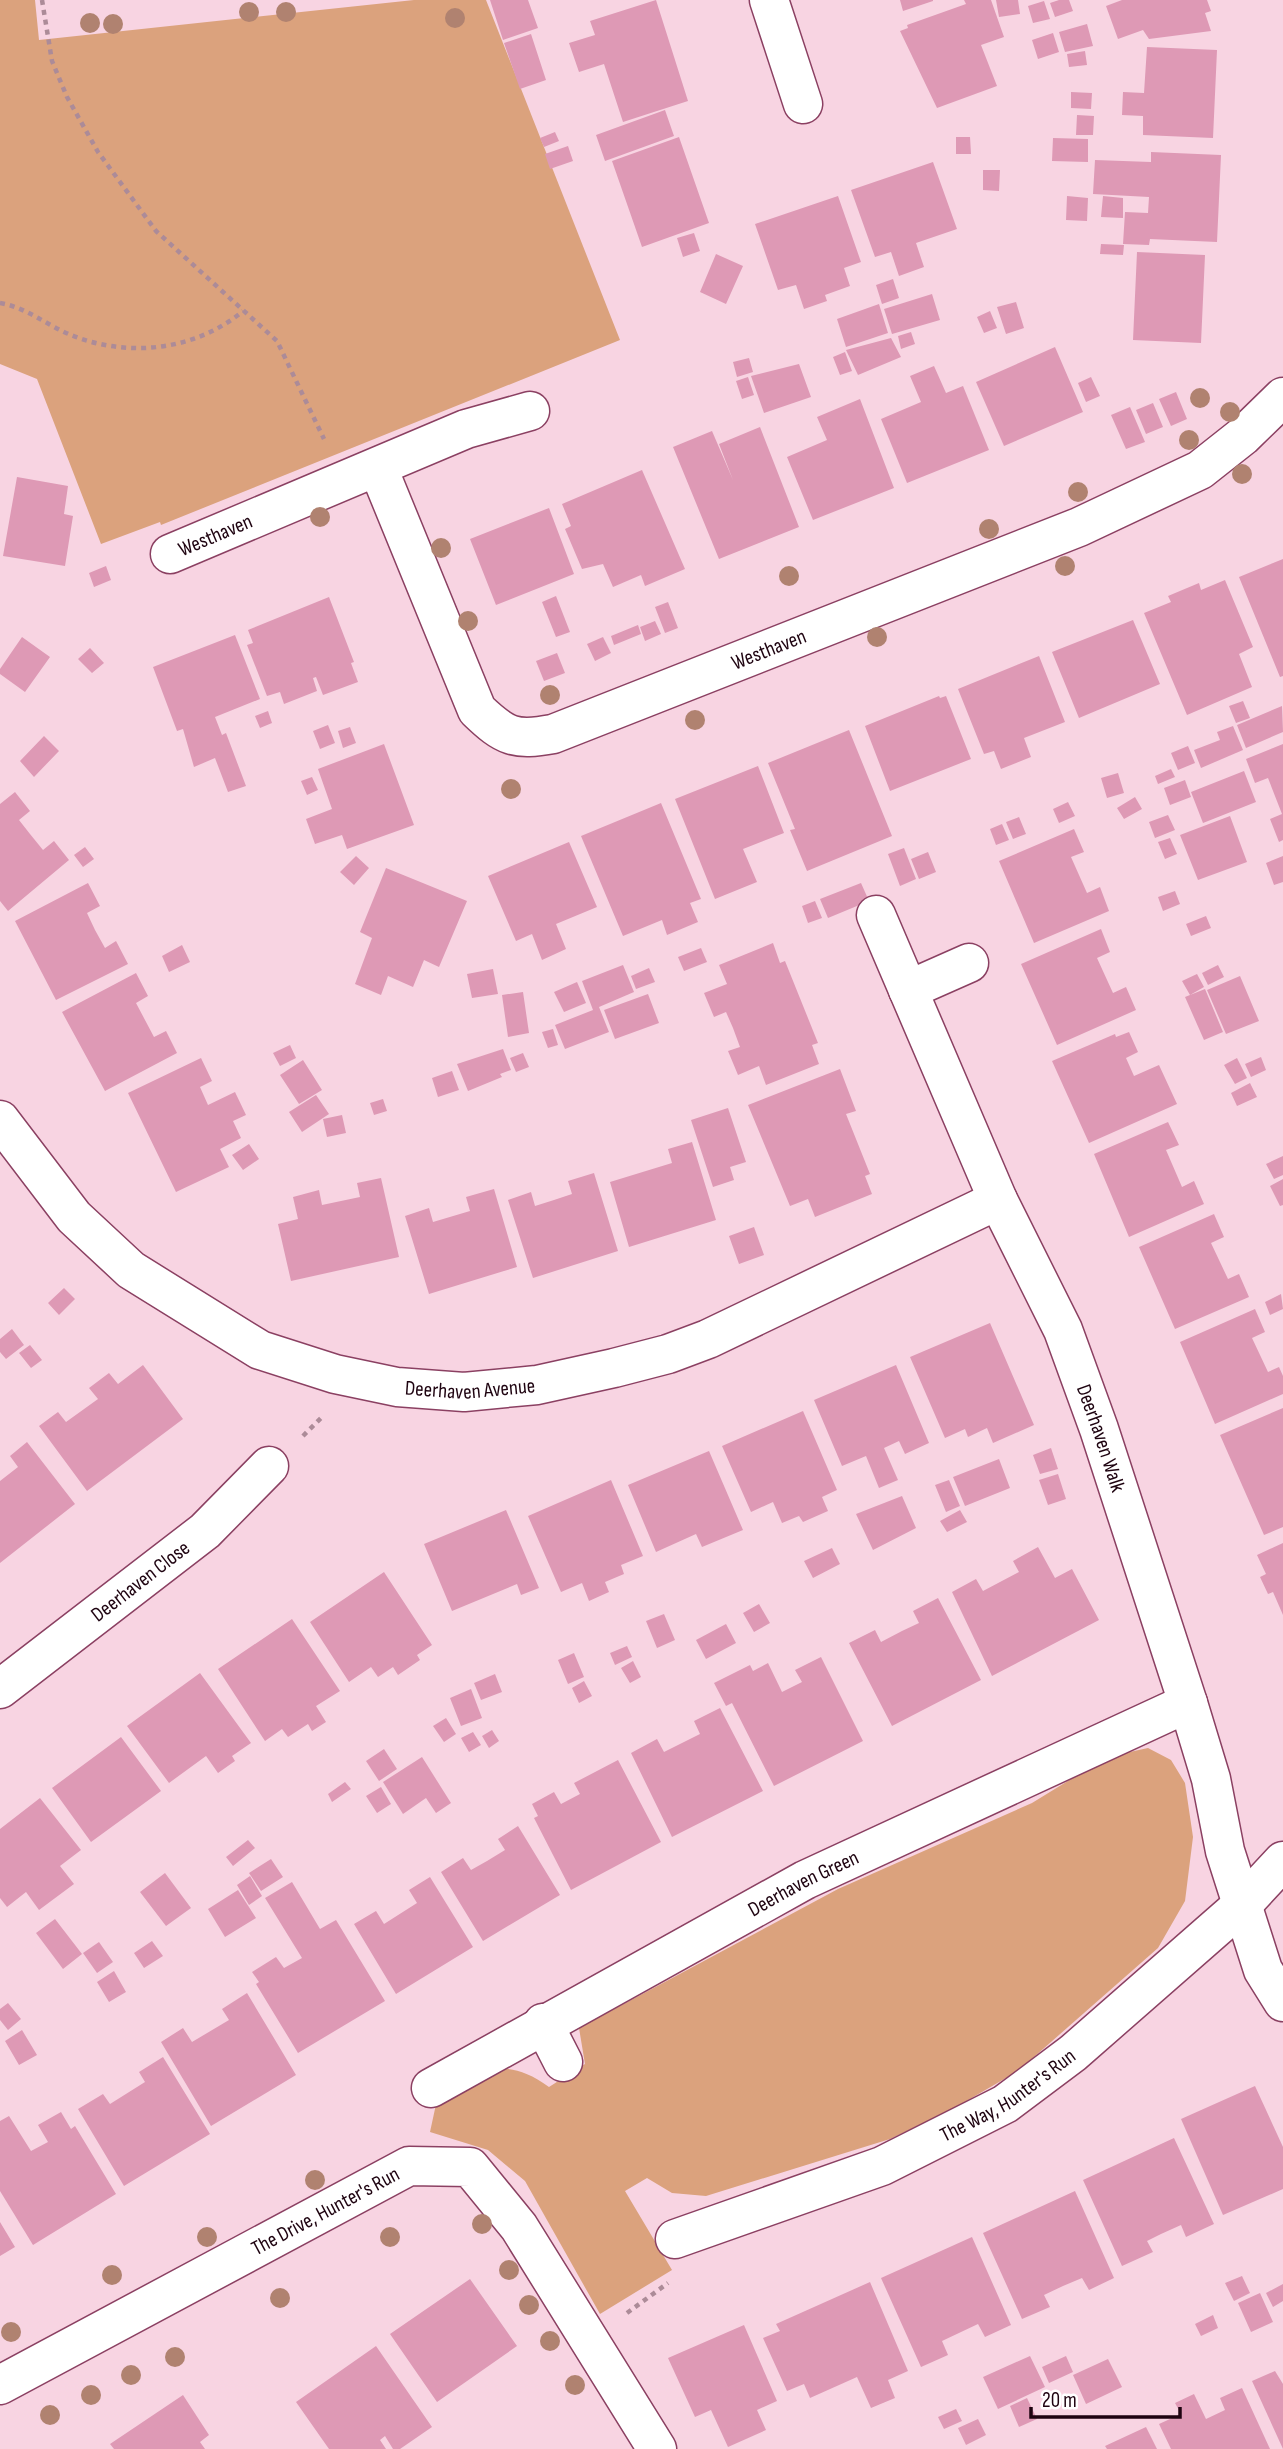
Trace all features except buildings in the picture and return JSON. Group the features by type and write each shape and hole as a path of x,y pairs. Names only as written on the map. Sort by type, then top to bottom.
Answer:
{"street":[{"path":"769,0 803,104"},
{"name":"Westhaven","path":"378,468 477,710 499,731 523,739 553,734 1079,527 1200,470 1244,436 1283,397"},
{"name":"Westhaven","path":"170,554 466,429 530,411"},
{"name":"Deerhaven Walk","path":"876,915 998,1200 1063,1330 1099,1429 1188,1703 1211,1779 1225,1851 1263,1970 1283,2002"},
{"path":"908,990 969,963"},
{"name":"Deerhaven Avenue","path":"0,1120 74,1217 131,1270 260,1350 335,1374 397,1387 464,1392 537,1385 668,1354 708,1339 998,1200"},
{"name":"Deerhaven Close","path":"1,1686 205,1531 270,1466"},
{"name":"Deerhaven Green","path":"431,2088 543,2023 804,1881 1188,1703"},
{"name":"The Way, Hunter's Run","path":"675,2239 882,2165 1005,2104 1073,2053 1242,1905 1283,1861"},
{"path":"543,2023 563,2062"},
{"name":"The Drive, Hunter's Run","path":"0,2385 409,2166 470,2167 519,2227 657,2449"}],"path":[{"path":"42,0 52,61 67,97 98,152 156,231 277,341 343,481"},
{"path":"0,303 15,305 76,336 142,350 209,334 243,311"},
{"path":"270,1466 320,1423 335,1374"},
{"path":"589,2340 676,2278 688,2264 675,2239"}],"shaded area":[{"path":"0,0 35,0 39,40 414,0 486,0 620,340 161,525 160,522 101,544 37,379 0,364"},
{"path":"1148,1748 1171,1760 1185,1783 1193,1837 1185,1901 1158,1948 1018,2071 951,2110 890,2139 706,2196 672,2193 647,2178 625,2191 672,2270 600,2314 525,2181 488,2150 430,2132 438,2095 467,2079 480,2073 505,2069 519,2071 549,2087 585,2064 579,2028 838,1889 1032,1803 1107,1757"}]}
